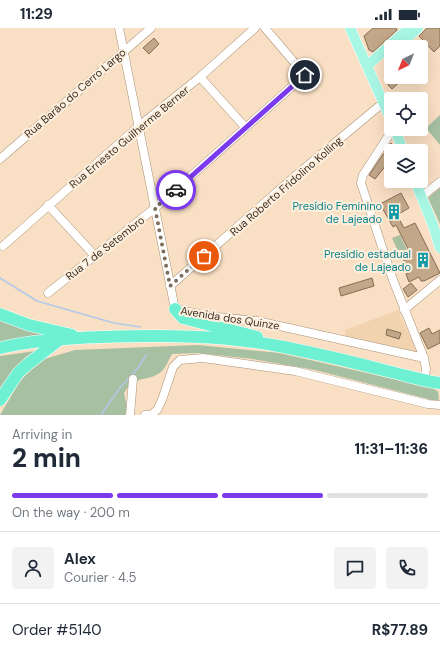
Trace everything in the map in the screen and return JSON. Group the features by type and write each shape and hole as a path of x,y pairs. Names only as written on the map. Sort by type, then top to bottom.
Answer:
{"highway":[{"path":"175,309 182,318 266,339 282,346"},
{"path":"0,314 29,325 85,338"},
{"path":"0,348 12,345 85,338 147,335 203,338 282,346 434,383"},
{"path":"0,400 18,373 60,340"}],"main road":[{"path":"350,28 384,102"},
{"path":"368,69 409,28"},
{"path":"405,40 418,28"},
{"path":"368,69 384,57"},
{"path":"418,188 437,228 440,248"}],"street":[{"name":"Avenida dos Quinze","path":"119,28 175,309 208,316 264,322 424,358"},
{"name":"Rua Barão do Cerro Largo","path":"0,159 150,28"},
{"name":"Rua Ernesto Guilherme Berner","path":"3,246 139,126 200,77 255,28"},
{"name":"Rua 7 de Setembro","path":"48,293 155,208 305,75 265,28"},
{"path":"200,77 245,127"},
{"name":"Rua Roberto Fridolino Kolling","path":"170,286 294,177 384,102"},
{"path":"389,136 363,175 361,183 404,310 424,358 426,369 434,383"},
{"path":"421,197 440,182"},
{"path":"48,205 95,256"},
{"path":"404,310 440,280"},
{"path":"145,415 151,415 157,410 162,400 173,366 180,360 203,358 295,370 428,404 440,405"},
{"path":"130,415 133,379"}],"shaded area":[{"path":"398,310 418,354 345,337 345,330"}],"green space":[{"path":"440,115 440,145 428,130 428,126"},
{"path":"440,188 440,224 428,198"},
{"path":"400,235 408,252 400,256 392,238"},
{"path":"0,317 60,336 0,345"},
{"path":"198,345 279,353 433,388 438,392 439,399 436,401 315,370 253,359 198,353 172,354 162,371 157,375 138,380 133,383 124,393 127,407 125,415 0,415 20,381 41,360 75,350"},
{"path":"43,350 0,394 0,356"}],"building":[{"path":"373,28 396,28 397,30 386,40 384,40 384,42 373,52 369,50 364,36"},
{"path":"427,28 440,28 440,46 434,52 428,46 428,40 423,40 419,36"},
{"path":"154,38 159,44 149,54 143,48"},
{"path":"388,84 397,84 392,89"},
{"path":"384,153 384,168 375,179 369,175"},
{"path":"401,193 409,208 397,215 404,228 415,223 440,273 424,281 421,281 419,277 409,282 406,274 409,273 403,261 412,257 396,225 393,227 380,204"},
{"path":"372,278 374,286 341,296 339,288"},
{"path":"411,283 417,290 408,297 403,289"},
{"path":"429,328 432,334 440,330 440,343 428,349 420,333"},
{"path":"387,329 401,333 399,339 386,335"}],"waterway":[{"path":"0,278 37,301 114,323 140,327"},
{"path":"101,415 119,389 138,368 146,355"}],"way so far":[{"path":"176,190 155,208 170,286 204,256"}],"place":[{"name":"Presídio Feminino de Lajeado","path":"394,212"},
{"name":"Presídio estadual de Lajeado","path":"423,260"}],"route":[{"path":"176,190 305,75"}]}
